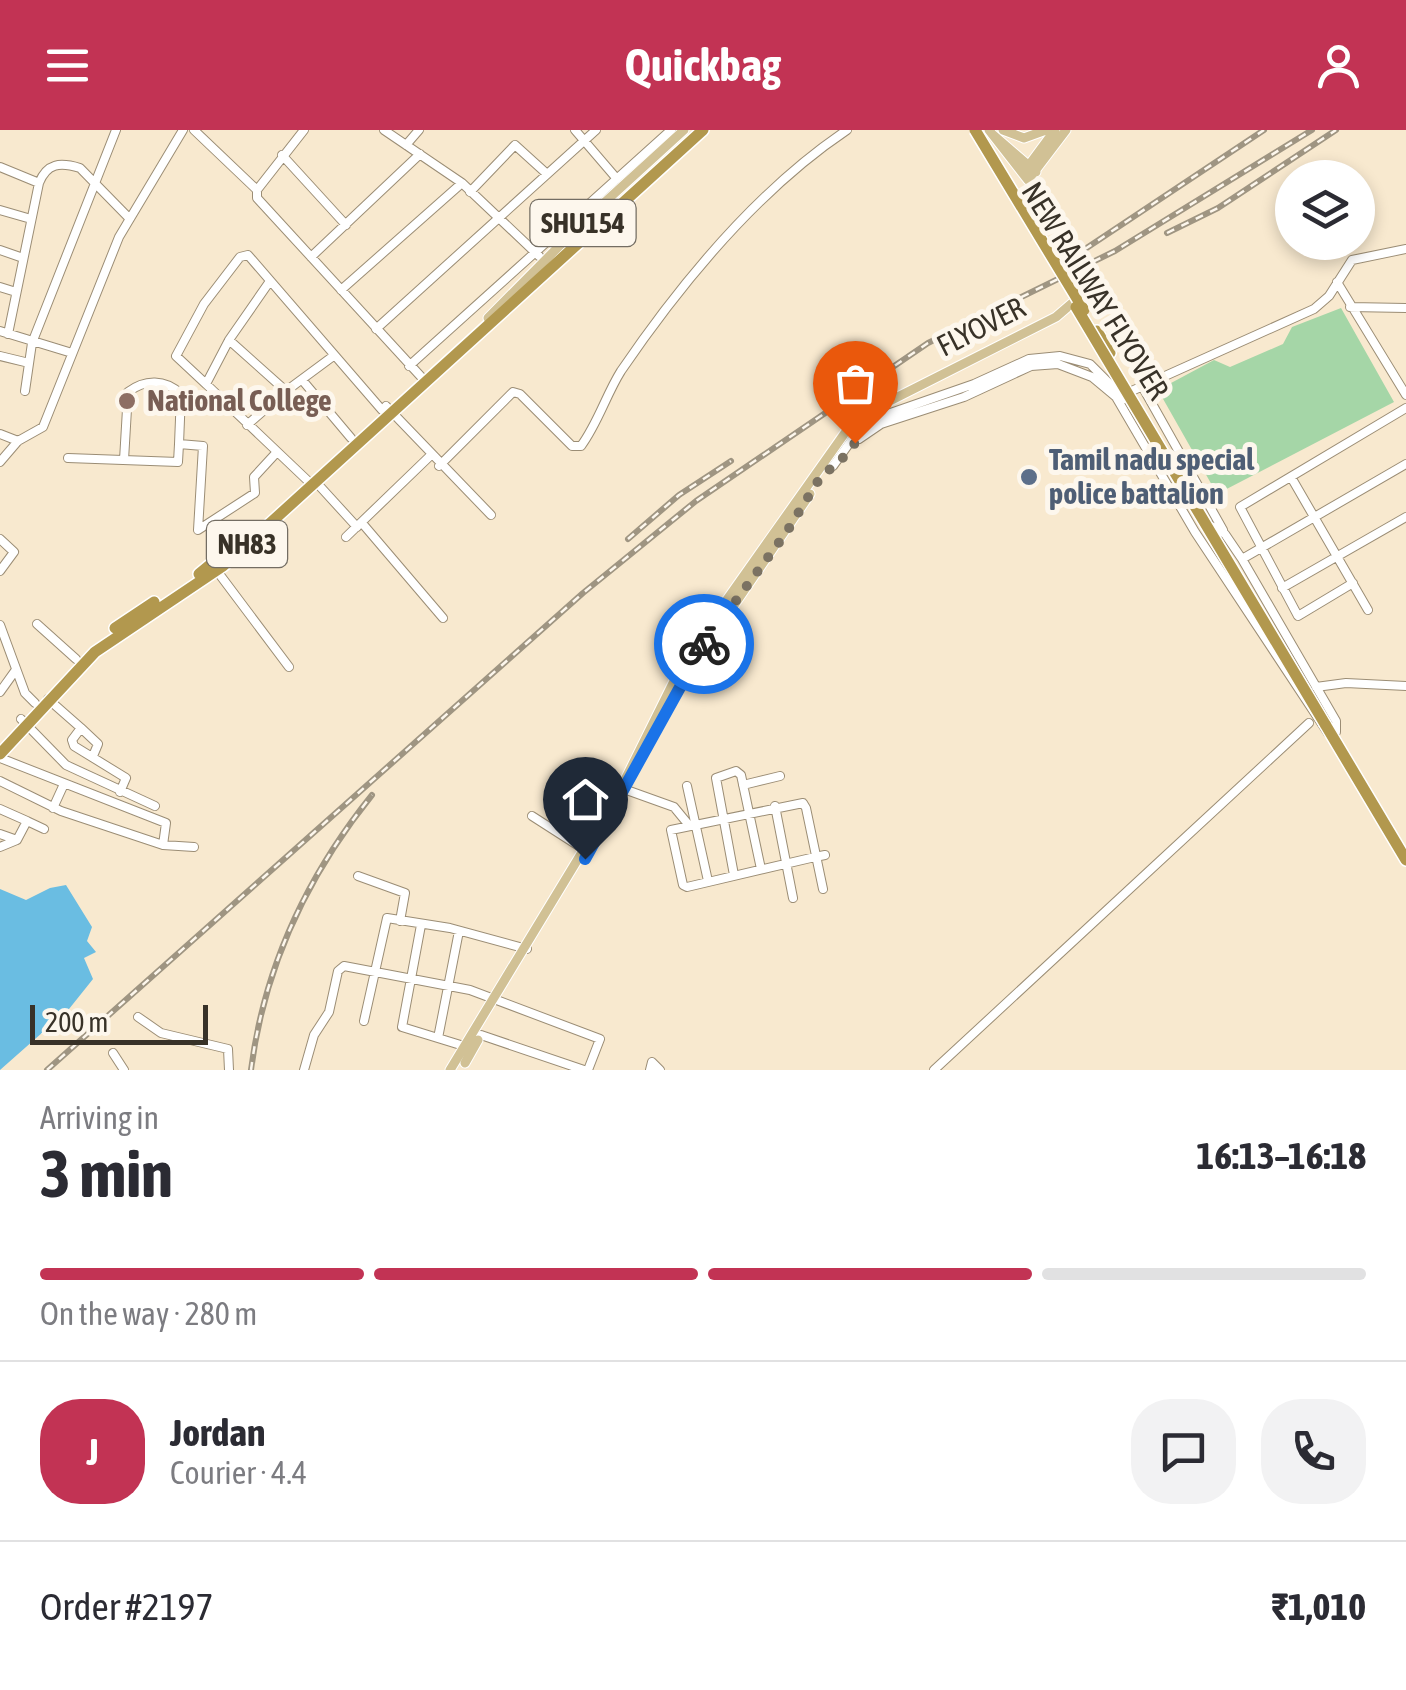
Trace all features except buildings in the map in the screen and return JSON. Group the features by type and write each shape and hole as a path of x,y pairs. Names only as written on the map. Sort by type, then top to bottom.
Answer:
{"highway":[{"name":"NH83","path":"311,480 351,438 703,130"},
{"name":"NEW RAILWAY FLYOVER","path":"972,130 1331,728"},
{"name":"NEW RAILWAY FLYOVER","path":"1077,303 1098,331 1331,728"},
{"name":"NH83","path":"0,756 35,703 76,659 179,590 217,571 386,409"},
{"name":"NH83","path":"0,744 95,652 273,515"},
{"path":"1331,728 1406,848"},
{"path":"1331,728 1406,860"}],"main road":[{"name":"NH83","path":"487,322 519,302 703,130"},
{"path":"1003,130 1024,138 1046,130"},
{"path":"1029,171 1055,130"},
{"path":"1029,171 1066,130"},
{"name":"SHU154","path":"487,322 540,257 676,132"},
{"path":"990,132 1029,171"},
{"name":"FLYOVER","path":"623,788 685,659 851,432 868,417 1016,343 1077,303"},
{"path":"450,1070 462,1063 481,1035 526,949 623,788"},
{"path":"462,1063 467,1046 497,1003 623,788"}],"street":[{"path":"25,392 32,343 116,130"},
{"path":"0,462 18,440 42,427 129,218 183,130"},
{"path":"194,130 257,190"},
{"path":"304,130 257,190 257,198 422,378"},
{"path":"384,130 462,184 540,257"},
{"path":"406,144 419,130"},
{"path":"575,130 617,178"},
{"path":"376,330 596,130"},
{"path":"439,466 513,392 520,394 572,446 581,446 620,374 715,252 774,186 848,130"},
{"path":"408,366 540,257 617,178 676,132"},
{"path":"470,192 515,145 546,174"},
{"path":"311,257 420,154"},
{"path":"282,155 346,225"},
{"path":"0,167 39,183"},
{"path":"72,354 4,333 39,183 48,168 80,168 129,218"},
{"path":"341,290 462,184"},
{"path":"0,210 31,219"},
{"path":"1120,396 1314,309 1352,260 1406,249"},
{"path":"0,250 23,258"},
{"path":"444,618 360,525 276,452 176,356 204,304 243,254 332,356 491,516"},
{"path":"206,384 228,340 270,281"},
{"path":"1336,282 1406,394"},
{"path":"0,287 16,292"},
{"path":"1350,307 1406,308"},
{"path":"228,340 286,392"},
{"path":"0,356 29,363"},
{"path":"247,425 332,356"},
{"path":"825,468 881,424 964,397 1031,366 1058,364 1083,371 1120,396 1199,520 1226,536"},
{"path":"303,381 351,438"},
{"path":"68,458 178,462 182,394 164,383 136,386 128,392 124,460"},
{"path":"1120,396 1195,532 1320,727 1331,728 1336,721 1142,386"},
{"path":"1352,583 1298,616 1240,507 1406,408"},
{"path":"0,434 18,440"},
{"path":"179,444 203,446 198,530 255,493 254,477 276,452"},
{"path":"346,537 430,456"},
{"path":"1242,559 1406,464"},
{"path":"1290,478 1368,610"},
{"path":"1282,588 1406,517"},
{"path":"1195,532 1226,536"},
{"path":"0,539 14,552 0,570"},
{"path":"217,571 290,666"},
{"path":"36,624 76,659"},
{"path":"0,626 16,671 35,703"},
{"path":"0,692 16,671"},
{"path":"1316,688 1346,682 1406,686"},
{"path":"48,699 98,744 93,756"},
{"path":"23,722 70,767 155,806"},
{"path":"934,1070 1308,723"},
{"path":"58,758 82,728"},
{"path":"72,744 126,778 120,792"},
{"path":"0,756 166,823 163,845"},
{"path":"52,808 70,767"},
{"path":"734,875 718,775 739,772 760,869"},
{"path":"743,785 780,776"},
{"path":"0,781 52,808 163,845 194,848"},
{"path":"687,786 692,824 708,881"},
{"path":"623,788 674,807 692,824"},
{"path":"822,888 815,857 803,803 747,811 671,830 683,885 708,881 760,869 786,864 815,857 826,855"},
{"path":"774,806 793,898"},
{"path":"0,809 44,829"},
{"path":"532,816 584,850"},
{"path":"0,848 17,840 27,822"},
{"path":"0,834 17,840"},
{"path":"358,876 406,893 400,921"},
{"path":"364,1021 386,920 459,930 526,949"},
{"path":"421,924 402,1027 467,1046"},
{"path":"438,1038 459,930"},
{"path":"304,1070 314,1035 329,1012 340,967 470,990 600,1039 586,1070 481,1035"},
{"path":"138,1018 161,1034 228,1049 229,1070"},
{"path":"112,1053 124,1070"},
{"path":"651,1066 660,1070"}],"green space":[{"path":"1341,308 1394,402 1217,494 1158,390 1214,360 1230,367 1283,344 1292,327"}],"water":[{"path":"66,885 92,927 87,941 96,952 84,958 93,979 69,1009 0,1070 0,889 26,900"}],"railway":[{"path":"1058,267 1264,130"},
{"path":"47,1070 583,593 696,501 928,343 1115,251 1312,130"},
{"path":"1167,233 1218,208 1336,130"},
{"path":"628,539 679,495 731,461"},
{"path":"251,1070 266,995 292,924 328,858 372,795"}],"way so far":[{"path":"704,644 786,533 823,473 836,466 855,443"}],"place":[{"name":"National College","path":"127,401"},
{"name":"Tamil nadu special police battalion","path":"1029,477"}],"route":[{"path":"585,859 655,726 704,644"}]}
